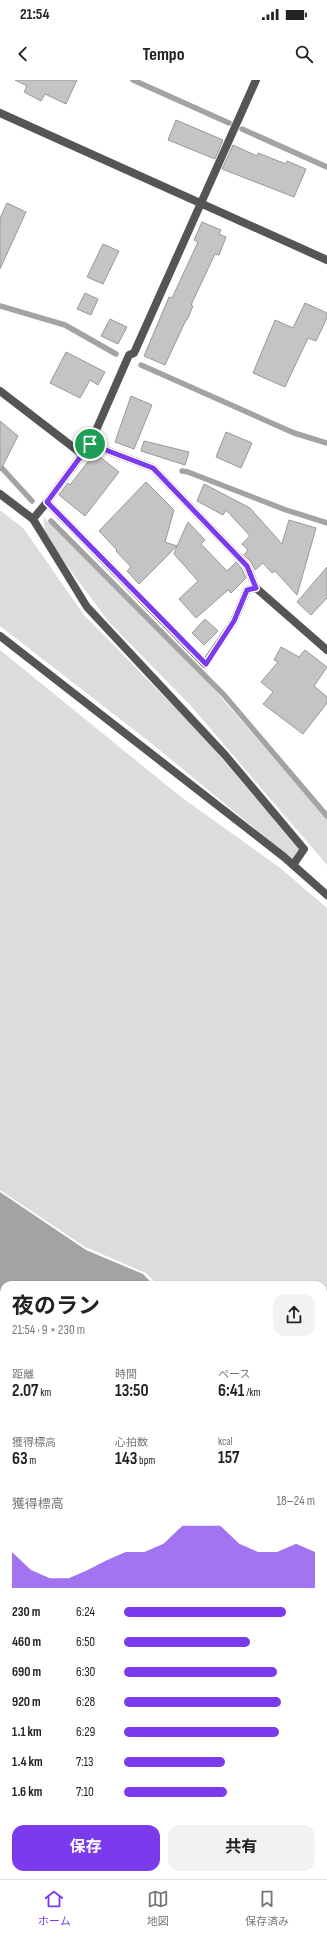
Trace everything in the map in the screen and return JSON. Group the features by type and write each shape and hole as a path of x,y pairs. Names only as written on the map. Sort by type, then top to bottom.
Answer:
{"street":[{"path":"33,519 90,444 129,355 134,353 202,204 256,80"},
{"path":"0,113 327,260"},
{"path":"0,391 82,454"},
{"path":"90,444 153,468 247,566 256,588 327,650"},
{"path":"0,494 33,519 87,607 220,749 304,850 293,865"},
{"path":"47,502 206,664 234,621 247,590 256,588"},
{"path":"0,636 293,865 327,895"}],"shaded area":[{"path":"0,510 24,529 84,615 202,735 299,849 292,859 151,743 0,626"},
{"path":"43,517 199,672 327,819 327,865 191,706 108,621 46,537"},
{"path":"0,650 181,797 279,867 327,908 327,1281 154,1281 146,1273 85,1247 0,1190"},
{"path":"0,1192 86,1250 143,1274 150,1281 0,1281"}],"building":[{"path":"15,80 77,80 66,104 45,94 41,101 24,92 27,86"},
{"path":"176,120 223,140 215,159 168,140"},
{"path":"233,145 257,156 258,153 286,164 287,161 306,169 294,197 222,169"},
{"path":"7,203 26,212 0,269 0,218"},
{"path":"202,222 221,230 219,234 226,237 219,255 215,254 191,305 193,306 187,320 165,365 144,356 169,297 172,298 198,242 194,240"},
{"path":"103,244 119,251 103,284 87,277"},
{"path":"85,293 98,299 91,315 77,309"},
{"path":"305,303 327,313 327,318 316,341 308,338 285,387 253,373 275,320 293,328"},
{"path":"110,319 127,327 118,344 101,336"},
{"path":"66,352 105,372 98,385 90,380 80,398 50,383"},
{"path":"131,396 152,405 134,449 115,442"},
{"path":"0,421 18,436 0,471"},
{"path":"226,432 252,443 241,468 216,457"},
{"path":"144,441 189,452 185,465 141,451"},
{"path":"95,453 119,472 85,516 59,495 68,483 70,485"},
{"path":"146,482 174,510 165,542 177,546 139,584 127,571 131,567 99,531"},
{"path":"204,484 250,508 282,544 289,520 316,528 297,595 275,571 272,573 263,563 255,570 251,562 244,555 248,550 242,544 250,536 226,510 223,515 197,501"},
{"path":"188,522 205,540 201,544 227,571 236,562 242,569 246,578 231,593 228,590 196,618 179,599 198,581 174,554"},
{"path":"327,567 327,598 311,615 297,602"},
{"path":"205,619 218,631 204,645 192,633"},
{"path":"281,647 299,657 305,650 327,667 314,686 327,697 327,703 303,734 263,704 273,692 261,682 278,662 274,660"}],"waterway":[{"path":"133,80 229,123"},
{"path":"242,129 327,167"},
{"path":"0,306 65,325 116,354"},
{"path":"141,365 294,433 327,443"},
{"path":"0,466 32,501"},
{"path":"182,471 286,510 327,523"},
{"path":"51,521 224,695 327,816"}],"route":[{"path":"90,444 153,468 247,566 256,588 247,590 234,621 206,664 47,502 90,444"}]}
